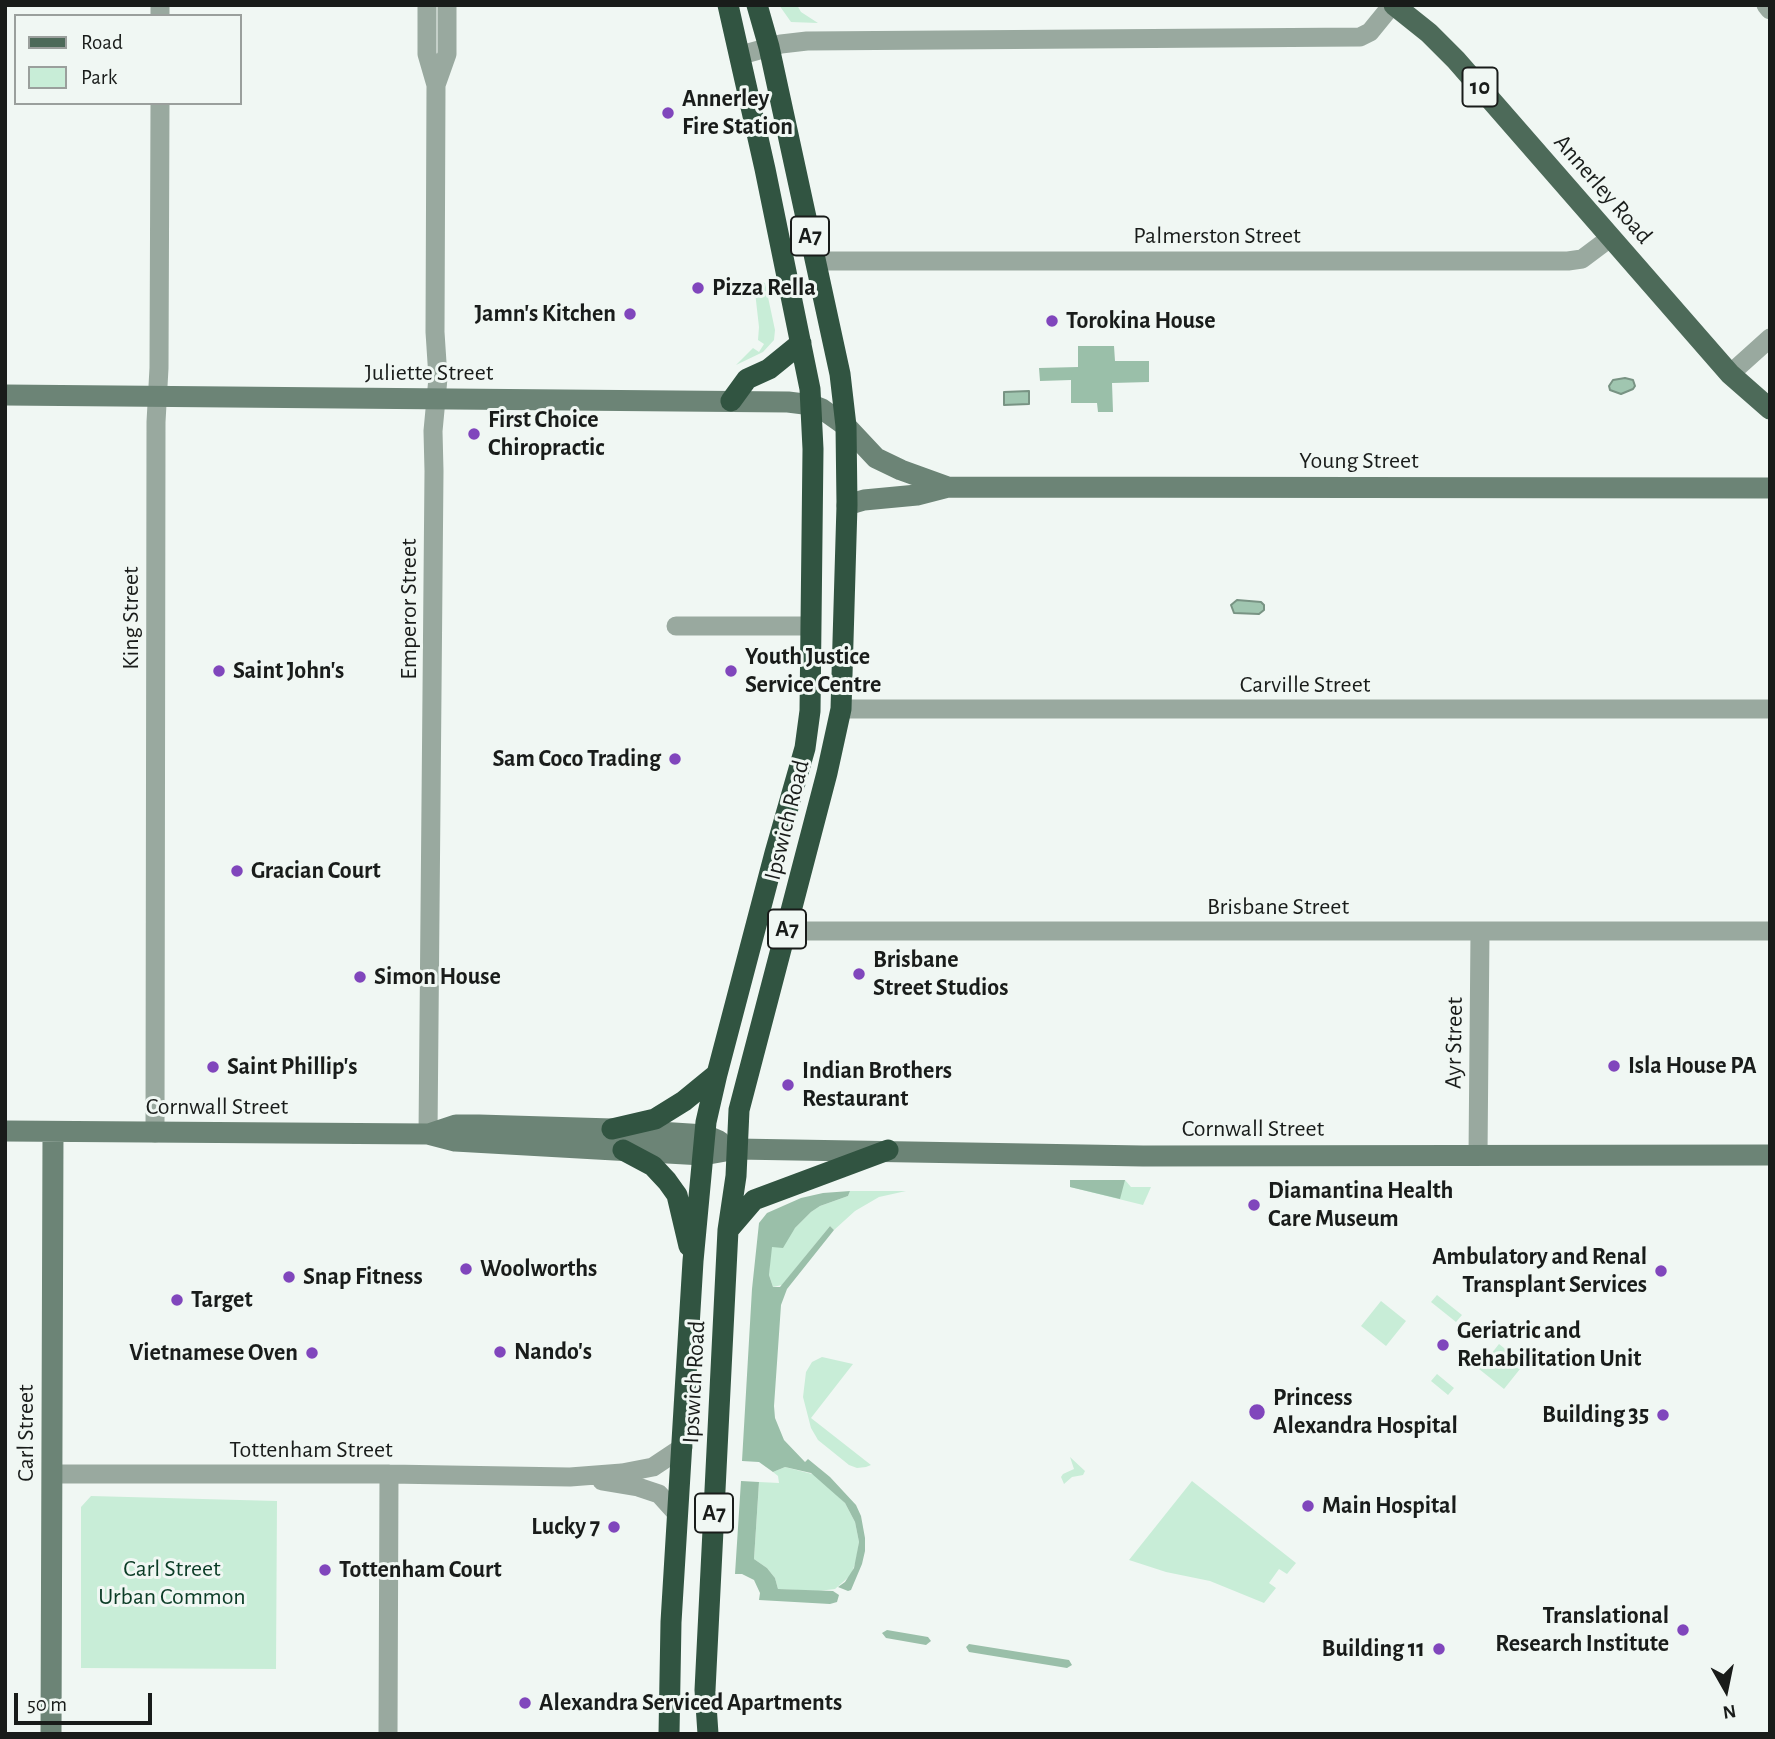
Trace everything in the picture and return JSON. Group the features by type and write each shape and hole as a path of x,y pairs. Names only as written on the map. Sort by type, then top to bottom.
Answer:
{"highway":[{"name":"Ipswich Road","path":"669,1734 671,1622 693,1261 704,1145 717,1074 807,738 810,711 812,405 741,55 728,5"},
{"name":"Ipswich Road","path":"708,1734 705,1690 728,1230 739,1110 827,774 841,709 847,505 846,426 838,363 769,47 757,5"},
{"path":"731,401 747,379 769,369 801,343"},
{"path":"612,1129 655,1119 684,1101 717,1074"},
{"path":"623,1150 653,1166 677,1195 693,1261"},
{"path":"728,1230 754,1200 888,1150"}],"main road":[{"name":"Annerley Road","path":"1393,5 1429,33 1456,60 1730,374 1770,409"},
{"name":"Juliette Street","path":"5,395 435,401 788,402 822,409 846,426"},
{"name":"Young Street","path":"846,426 876,458 948,487"},
{"name":"Young Street","path":"847,505 917,495 948,487 1770,488"},
{"name":"Cornwall Street","path":"428,1134 456,1125 612,1129 737,1149 1143,1156 1770,1155"},
{"name":"Cornwall Street","path":"5,1131 428,1134 455,1141 623,1150 704,1145"},
{"name":"Carl Street","path":"51,1734 53,1132"}],"street":[{"name":"Emperor Street","path":"427,5 427,54 436,85 435,332 438,378 433,431 435,471 428,1134"},
{"name":"Emperor Street","path":"436,85 447,54 447,5"},
{"path":"741,55 807,41 1349,37 1370,32 1393,5"},
{"path":"1766,5 1770,10"},
{"name":"King Street","path":"155,1133 160,105"},
{"name":"Palmerston Street","path":"816,261 1568,261 1582,258 1610,238"},
{"path":"1730,374 1770,338"},
{"path":"676,626 811,625"},
{"name":"Carville Street","path":"841,709 1770,709"},
{"name":"Brisbane Street","path":"786,932 1770,931"},
{"name":"Ayr Street","path":"1478,1155 1480,932"},
{"name":"Tottenham Street","path":"52,1474 570,1477 622,1473 653,1467 683,1447"},
{"path":"388,1734 389,1474"},
{"name":"Tottenham Street","path":"570,1477 638,1487 659,1494 678,1515"}],"green space":[{"path":"779,5 797,5 801,12 818,23 791,22"},
{"path":"754,283 765,283 775,330 774,340 763,352 736,365 753,348 759,352 764,344 758,340"},
{"path":"1070,1180 1125,1180 1131,1187 1151,1187 1143,1205 1070,1187"},
{"path":"850,1191 906,1191 879,1197 855,1211 834,1230 830,1226 782,1285 773,1287 769,1275 771,1247 811,1212 848,1196"},
{"path":"1437,1295 1462,1315 1456,1322 1431,1302"},
{"path":"1381,1301 1406,1321 1386,1346 1361,1326"},
{"path":"1499,1344 1524,1364 1504,1389 1479,1369"},
{"path":"822,1357 853,1364 811,1418 871,1465 857,1468 849,1465 818,1440 811,1428 803,1397 806,1372 812,1362"},
{"path":"1437,1374 1454,1388 1448,1395 1431,1381"},
{"path":"1070,1457 1085,1471 1083,1475 1072,1477 1064,1484 1061,1477 1063,1474 1074,1469"},
{"path":"785,1467 816,1475 845,1503 855,1522 859,1542 856,1561 851,1575 835,1589 778,1589 775,1578 767,1568 754,1559 759,1482 779,1483 778,1476 773,1472"},
{"path":"1192,1481 1296,1563 1287,1574 1279,1569 1269,1583 1276,1588 1264,1603 1210,1581 1166,1572 1129,1560"},
{"name":"Carl Street Urban Common","path":"91,1496 277,1501 276,1669 81,1668 81,1507"}],"shaded area":[{"path":"1078,346 1114,346 1115,361 1149,361 1149,382 1112,383 1113,412 1098,412 1097,403 1071,403 1071,380 1040,381 1039,368 1078,367"},
{"path":"1613,380 1633,380 1633,389 1621,394 1610,390 1609,386"},
{"path":"1029,391 1029,404 1004,405 1004,392"},
{"path":"1237,600 1261,602 1264,610 1259,614 1234,613 1231,605"},
{"path":"1070,1180 1125,1180 1120,1199 1070,1187"},
{"path":"850,1191 848,1196 811,1212 795,1228 783,1248 772,1247 769,1275 773,1287 780,1287 830,1226 834,1230 787,1289 781,1305 774,1406 775,1418 784,1440 805,1462 808,1459 830,1477 856,1505 861,1516 865,1551 851,1590 848,1591 838,1587 845,1582 854,1568 859,1542 855,1522 845,1503 811,1473 785,1467 773,1472 759,1462 742,1461 752,1289 759,1223 767,1213 801,1198"},
{"path":"741,1481 759,1482 754,1559 775,1578 778,1589 833,1591 839,1595 837,1602 830,1604 759,1600 760,1593 754,1580 742,1574 735,1574"},
{"path":"887,1630 928,1637 931,1641 926,1645 886,1638 882,1633"},
{"path":"969,1644 1069,1660 1072,1665 1067,1668 969,1652 966,1647"}],"place":[{"name":"Annerley Fire Station","path":"668,113"},
{"name":"Pizza Rella","path":"698,288"},
{"name":"Jamn's Kitchen","path":"630,314"},
{"name":"Torokina House","path":"1052,321"},
{"name":"First Choice Chiropractic","path":"474,434"},
{"name":"Saint John's","path":"219,671"},
{"name":"Youth Justice Service Centre","path":"731,671"},
{"name":"Sam Coco Trading","path":"675,759"},
{"name":"Gracian Court","path":"237,871"},
{"name":"Brisbane Street Studios","path":"859,974"},
{"name":"Simon House","path":"360,977"},
{"name":"Isla House PA","path":"1614,1066"},
{"name":"Saint Phillip's","path":"213,1067"},
{"name":"Indian Brothers Restaurant","path":"788,1085"},
{"name":"Diamantina Health Care Museum","path":"1254,1205"},
{"name":"Woolworths","path":"466,1269"},
{"name":"Ambulatory and Renal Transplant Services","path":"1661,1271"},
{"name":"Snap Fitness","path":"289,1277"},
{"name":"Target","path":"177,1300"},
{"name":"Geriatric and Rehabilitation Unit","path":"1443,1345"},
{"name":"Nando's","path":"500,1352"},
{"name":"Vietnamese Oven","path":"312,1353"},
{"name":"Princess Alexandra Hospital","path":"1257,1412"},
{"name":"Building 35","path":"1663,1415"},
{"name":"Main Hospital","path":"1308,1506"},
{"name":"Lucky 7","path":"614,1527"},
{"name":"Tottenham Court","path":"325,1570"},
{"name":"Translational Research Institute","path":"1683,1630"},
{"name":"Building 11","path":"1439,1649"},
{"name":"Alexandra Serviced Apartments","path":"525,1703"}]}
